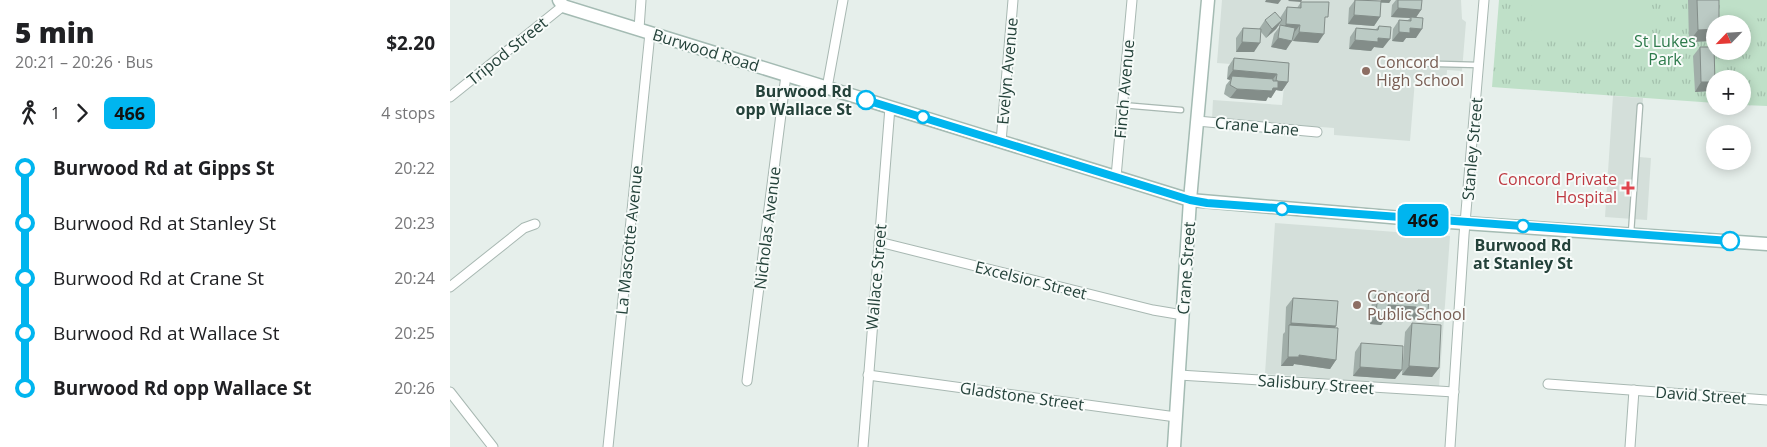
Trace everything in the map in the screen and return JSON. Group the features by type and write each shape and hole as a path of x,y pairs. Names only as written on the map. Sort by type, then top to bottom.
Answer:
{"street":[{"name":"La Mascotte Avenue","path":"608,447 644,31 641,0"},
{"path":"827,88 843,0"},
{"name":"Evelyn Avenue","path":"1001,142 1013,0"},
{"name":"Finch Avenue","path":"1116,177 1132,0"},
{"name":"Crane Street","path":"1174,447 1190,200 1208,0"},
{"name":"Stanley Street","path":"1450,447 1465,223 1484,0"},
{"name":"Burwood Road","path":"561,3 644,31 1190,200 1465,223 1631,233 1767,244"},
{"name":"Tripod Street","path":"450,97 561,3"},
{"name":"Nicholas Avenue","path":"747,381 786,75"},
{"name":"Wallace Street","path":"863,447 890,107"},
{"name":"Crane Lane","path":"1197,121 1317,132"},
{"path":"450,287 524,228 535,224"},
{"name":"Excelsior Street","path":"879,242 1153,310 1183,315"},
{"name":"Gladstone Street","path":"868,375 1176,417"},
{"name":"Salisbury Street","path":"1179,375 1454,392"},
{"name":"David Street","path":"1548,384 1767,400"},
{"name":"David Street","path":"1630,447 1634,390"},
{"path":"450,392 493,447"}],"lane":[{"path":"1404,63 1479,66"},
{"path":"1122,105 1181,110"},
{"path":"1631,233 1640,106"}],"shaded area":[{"name":"Concord High School","path":"1222,0 1461,0 1462,19 1466,22 1462,71 1447,70 1446,82 1415,80 1410,141 1334,135 1334,128 1212,119 1213,100 1282,105 1286,68 1217,63"},
{"name":"Concord Private Hospital","path":"1613,96 1643,98 1639,157 1651,158 1647,220 1605,217"},
{"name":"Concord Public School","path":"1275,223 1450,236 1439,387 1265,374"}],"green space":[{"name":"St Lukes Park","path":"1499,0 1767,0 1767,106 1751,105 1751,70 1706,70 1706,102 1492,87"},
{"path":"1532,0 1652,0 1652,42 1532,41"},
{"path":"1720,0 1767,0 1767,18 1751,19 1751,15 1720,15"}],"building":[{"path":"1355,0 1381,1 1380,17 1354,15"},
{"path":"1398,0 1422,0 1421,10 1398,8"},
{"path":"1697,0 1719,0 1719,15 1706,15 1706,30 1698,30"},
{"path":"1301,2 1329,2 1328,17 1325,17 1324,34 1299,32 1300,25 1286,24 1287,7 1301,8"},
{"path":"1275,12 1282,20 1272,29 1265,20"},
{"path":"1411,17 1423,18 1422,29 1410,28 1410,33 1399,32 1399,20 1411,21"},
{"path":"1280,25 1295,28 1292,41 1278,38"},
{"path":"1379,26 1391,27 1390,39 1378,38 1378,42 1355,40 1356,28 1378,30"},
{"path":"1243,28 1261,29 1260,43 1242,42"},
{"path":"1700,47 1706,47 1706,60 1714,60 1715,70 1706,70 1706,82 1701,82"},
{"path":"1234,58 1289,63 1288,82 1276,81 1277,74 1233,70"},
{"path":"1232,76 1273,79 1273,81 1278,81 1278,88 1273,88 1272,91 1237,89 1230,85"},
{"path":"1418,290 1429,291 1428,311 1416,310 1416,307 1388,305 1388,316 1376,315 1378,291 1417,294"},
{"path":"1293,298 1338,301 1336,326 1291,323"},
{"path":"1412,323 1441,325 1439,368 1409,366"},
{"path":"1289,325 1338,328 1336,360 1299,355 1299,357 1288,357"},
{"path":"1361,343 1403,346 1402,370 1360,367"}],"bus line":[{"name":"466","path":"866,100 1190,200 1207,203 1730,241"}],"place":[{"name":"Concord High School","path":"1366,71"},
{"name":"Burwood Rd opp Wallace St","path":"866,100"},
{"name":"Concord Private Hospital","path":"1628,188"},
{"name":"Burwood Rd at Stanley St","path":"1523,226"},
{"name":"Concord Public School","path":"1357,305"}]}
